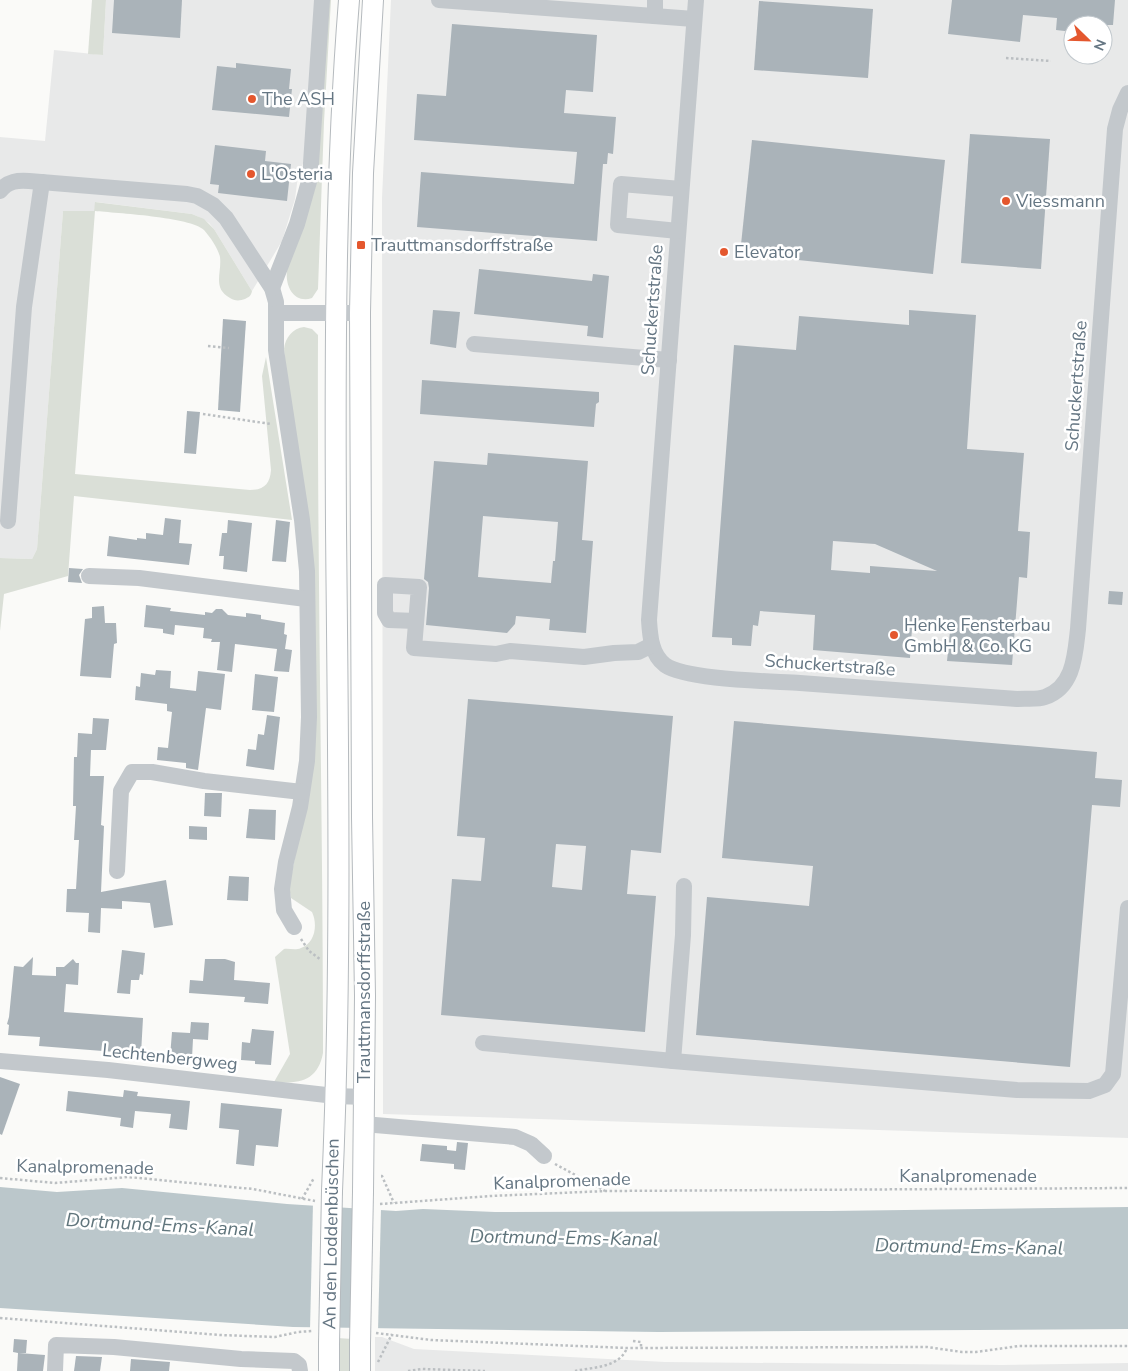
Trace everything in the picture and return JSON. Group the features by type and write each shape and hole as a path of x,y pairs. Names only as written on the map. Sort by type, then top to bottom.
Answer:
{"main road":[{"name":"Trauttmansdorffstraße","path":"335,1096 338,998 336,313 343,75 349,0"},
{"name":"Trauttmansdorffstraße","path":"365,1097 360,313 364,173 373,0"},
{"name":"An den Loddenbüschen","path":"329,1371 325,1196 335,1096"},
{"name":"An den Loddenbüschen","path":"360,1371 360,1343 370,1198 365,1097"}],"street":[{"path":"272,288 297,224 310,178 322,0"},
{"path":"439,0 655,8 694,19"},
{"name":"Schuckertstraße","path":"696,0 649,620 652,645 657,656 664,664 674,670 705,676 1017,699 1044,697 1057,690 1067,680 1075,660 1078,630 1115,129 1120,110 1128,93"},
{"path":"0,191 4,186 14,182 42,182 187,194 205,200 226,218 272,288 277,313 276,350 304,533 307,571 308,746 302,792 286,862 282,889 284,910 294,927"},
{"path":"8,521 24,307 42,182"},
{"path":"678,231 618,225 621,184 682,189"},
{"path":"277,313 360,313"},
{"path":"474,344 669,360"},
{"path":"89,576 139,578 306,599"},
{"path":"416,621 389,620 385,613 385,586 419,587 414,648 496,654 510,651 584,657 638,652 652,645"},
{"path":"117,871 121,791 132,772 152,772 204,781 302,792"},
{"path":"673,1062 683,935 684,886"},
{"path":"484,1043 673,1062 1017,1090 1089,1091 1104,1086 1113,1074 1128,908"},
{"name":"Lechtenbergweg","path":"0,1061 108,1070 335,1096"},
{"name":"Trauttmansdorffstraße","path":"335,1096 365,1097"},
{"path":"375,1125 515,1137 531,1144 544,1156"},
{"path":"55,1371 56,1345 114,1347 242,1359 294,1361 299,1365 300,1371"}],"path":[{"path":"1006,58 1052,61"},
{"path":"208,346 229,348"},
{"path":"203,414 287,426"},
{"path":"309,951 327,965"},
{"path":"544,1156 560,1168 606,1191"},
{"path":"382,1176 394,1203"},
{"name":"Kanalpromenade","path":"0,1178 55,1182 128,1177 253,1188 302,1199 325,1196"},
{"path":"302,1199 314,1178"},
{"name":"Kanalpromenade","path":"370,1198 394,1203 491,1196 606,1191 1128,1188"},
{"path":"0,1318 240,1336"},
{"path":"380,1358 392,1334"},
{"path":"432,1340 627,1348 927,1347 962,1352 1019,1346 1128,1346"},
{"path":"633,1341 641,1342 641,1348"},
{"path":"575,1371 615,1363 625,1354 627,1348"},
{"path":"408,1371 422,1369 485,1371"}],"shaded area":[{"path":"92,0 106,0 103,55 88,54"},
{"path":"106,0 316,0 305,158 298,176 295,199 282,241 252,291 214,229 209,223 192,214 96,202 94,211 63,211 37,549 32,559 0,558 0,137 45,141 54,50 103,55"},
{"path":"328,0 331,0 324,122 318,289 312,298 306,299 296,296 289,288 287,271 297,244"},
{"path":"391,0 1128,0 1128,1138 383,1114 382,198"},
{"path":"95,202 192,214 204,219 214,229 252,291 249,297 239,300 232,299 224,294 219,285 220,257 214,243 204,230 184,222 169,219 95,211 75,474 250,490 263,487 268,482 271,470 262,376 266,357 292,520 74,496 68,576 4,594 0,631 0,558 32,559 37,549 63,211 94,211"},
{"path":"304,327 312,329 318,335 323,1053 317,1070 306,1079 292,1082 274,1082 290,1054 275,957 284,949 297,949 306,946 312,938 315,928 312,912 291,898 289,887 314,762 284,349 290,334 296,329"},
{"path":"375,1337 382,1337 414,1349 665,1362 1002,1365 1128,1363 1128,1371 375,1371"},
{"path":"337,1338 353,1339 353,1371 337,1371"}],"water":[{"name":"Dortmund-Ems-Kanal","path":"0,1187 57,1192 122,1188 287,1204 396,1211 423,1209 495,1212 830,1211 1128,1207 1128,1329 659,1332 293,1327 0,1308"}],"pier":[{"path":"313,1203 342,1205 339,1330 310,1330"},
{"path":"353,1206 381,1208 378,1331 350,1330"}],"building":[{"path":"114,0 182,0 180,38 112,33"},
{"path":"952,0 1115,0 1113,25 1113,15 1063,15 1063,31 1056,30 1057,18 1023,15 1020,42 948,34"},
{"path":"759,1 873,9 868,78 754,70"},
{"path":"452,24 597,35 593,92 566,90 564,113 616,117 613,154 608,153 607,164 603,164 597,241 417,227 421,172 574,184 577,152 414,140 417,94 446,96"},
{"name":"The ASH","path":"236,63 291,69 289,89 292,89 289,117 212,110 217,66 236,68"},
{"name":"Viessmann","path":"970,134 1050,139 1041,269 961,263"},
{"path":"752,140 945,160 933,274 740,254"},
{"name":"L'Osteria","path":"215,145 266,151 265,161 291,164 287,201 218,193 219,185 210,184"},
{"path":"479,269 592,281 593,274 609,276 603,338 587,336 588,326 474,314"},
{"path":"433,310 460,312 456,348 430,344"},
{"path":"909,310 976,315 967,449 1024,453 1018,531 1030,532 1027,578 1019,577 1012,665 947,661 950,631 912,628 910,658 813,650 815,615 760,611 758,626 753,625 751,646 732,645 732,638 712,637 734,345 796,350 799,316 909,325","holes":["833,541 875,544 937,571 870,566 870,573 831,570"]},
{"path":"223,319 246,321 240,412 218,410"},
{"path":"422,380 599,392 599,402 596,404 594,427 420,414"},
{"path":"187,411 200,412 196,454 184,453"},
{"path":"488,453 588,461 582,540 593,541 586,633 549,630 550,619 516,616 515,624 507,633 426,625 429,588 428,582 424,579 434,461 487,465","holes":["483,516 558,522 551,583 478,577"]},
{"path":"165,518 181,520 179,543 192,544 189,565 107,556 109,536 137,540 137,538 146,539 146,533 163,535"},
{"path":"228,520 252,523 247,572 223,569 224,556 219,556 222,533 227,533"},
{"path":"276,520 290,522 286,562 272,561"},
{"path":"69,568 83,569 79,575 82,583 68,582"},
{"path":"1109,591 1123,592 1122,605 1108,604"},
{"path":"146,605 171,608 170,611 205,615 205,612 212,613 216,609 222,609 228,615 246,617 246,613 261,615 261,619 285,623 284,634 287,635 285,649 292,650 289,672 274,671 277,649 235,644 232,672 217,670 220,642 211,642 212,639 203,638 204,628 175,625 174,635 163,633 163,629 144,627"},
{"path":"104,606 105,623 116,623 117,643 114,644 111,678 80,676 85,619 92,618 92,607"},
{"path":"156,670 171,671 170,688 196,691 198,671 225,674 221,710 206,708 198,770 186,768 186,763 157,760 158,747 168,748 172,712 167,711 167,704 135,700 136,686 140,687 141,673 155,675"},
{"path":"255,674 278,677 274,712 252,710"},
{"path":"468,699 673,716 661,853 631,850 627,894 656,896 645,1032 441,1015 452,879 481,881 485,838 457,836","holes":["556,844 586,846 582,890 552,887"]},
{"path":"267,715 280,717 274,770 246,766 248,749 256,750 258,734 264,735"},
{"path":"93,718 109,719 106,750 91,750 90,776 104,776 101,825 104,826 101,892 166,880 173,925 154,928 150,903 122,901 122,909 101,908 100,933 88,932 89,913 66,912 67,889 76,889 79,840 74,840 76,806 73,806 74,757 77,757 78,733 92,734"},
{"path":"734,721 1097,752 1095,778 1122,780 1120,807 1092,805 1070,1067 696,1035 707,897 809,906 813,866 722,858"},
{"path":"205,793 222,793 221,817 204,816"},
{"path":"249,809 276,810 275,840 246,838"},
{"path":"189,826 207,827 207,840 189,839"},
{"path":"229,876 249,877 248,901 227,900"},
{"path":"122,950 145,953 143,975 140,974 139,980 131,980 130,994 117,993"},
{"path":"33,957 32,975 56,976 56,967 64,967 73,959 76,963 79,963 78,985 66,984 64,1012 143,1018 141,1054 39,1046 40,1037 8,1035 9,1025 7,1024 14,966 23,967"},
{"path":"205,959 225,959 235,962 234,980 270,983 268,1004 244,1002 245,997 189,993 190,980 203,981"},
{"path":"191,1022 209,1023 208,1040 193,1039 192,1058 170,1057 172,1032 190,1033"},
{"path":"252,1029 274,1031 271,1065 255,1064 255,1061 241,1060 242,1042 250,1043"},
{"path":"0,1077 20,1084 2,1135 0,1134"},
{"path":"124,1090 138,1092 137,1096 190,1101 187,1130 169,1128 171,1114 135,1111 133,1128 120,1126 121,1118 66,1111 68,1091 123,1097"},
{"path":"221,1103 282,1109 278,1147 256,1145 254,1166 236,1164 239,1130 219,1128"},
{"path":"457,1142 468,1143 465,1170 454,1169 454,1164 420,1161 422,1144 447,1146 447,1150 456,1151"},
{"path":"14,1339 27,1340 26,1353 19,1353 45,1355 43,1371 17,1371 18,1353 13,1352"},
{"path":"76,1356 102,1357 100,1371 74,1371"},
{"path":"131,1359 170,1362 169,1371 130,1371"}],"place":[{"name":"The ASH","path":"252,99"},
{"name":"L'Osteria","path":"251,174"},
{"name":"Viessmann","path":"1006,201"},
{"name":"Trauttmansdorffstraße","path":"361,245"},
{"name":"Elevator","path":"724,252"},
{"name":"Henke Fensterbau GmbH & Co. KG","path":"894,635"}]}
